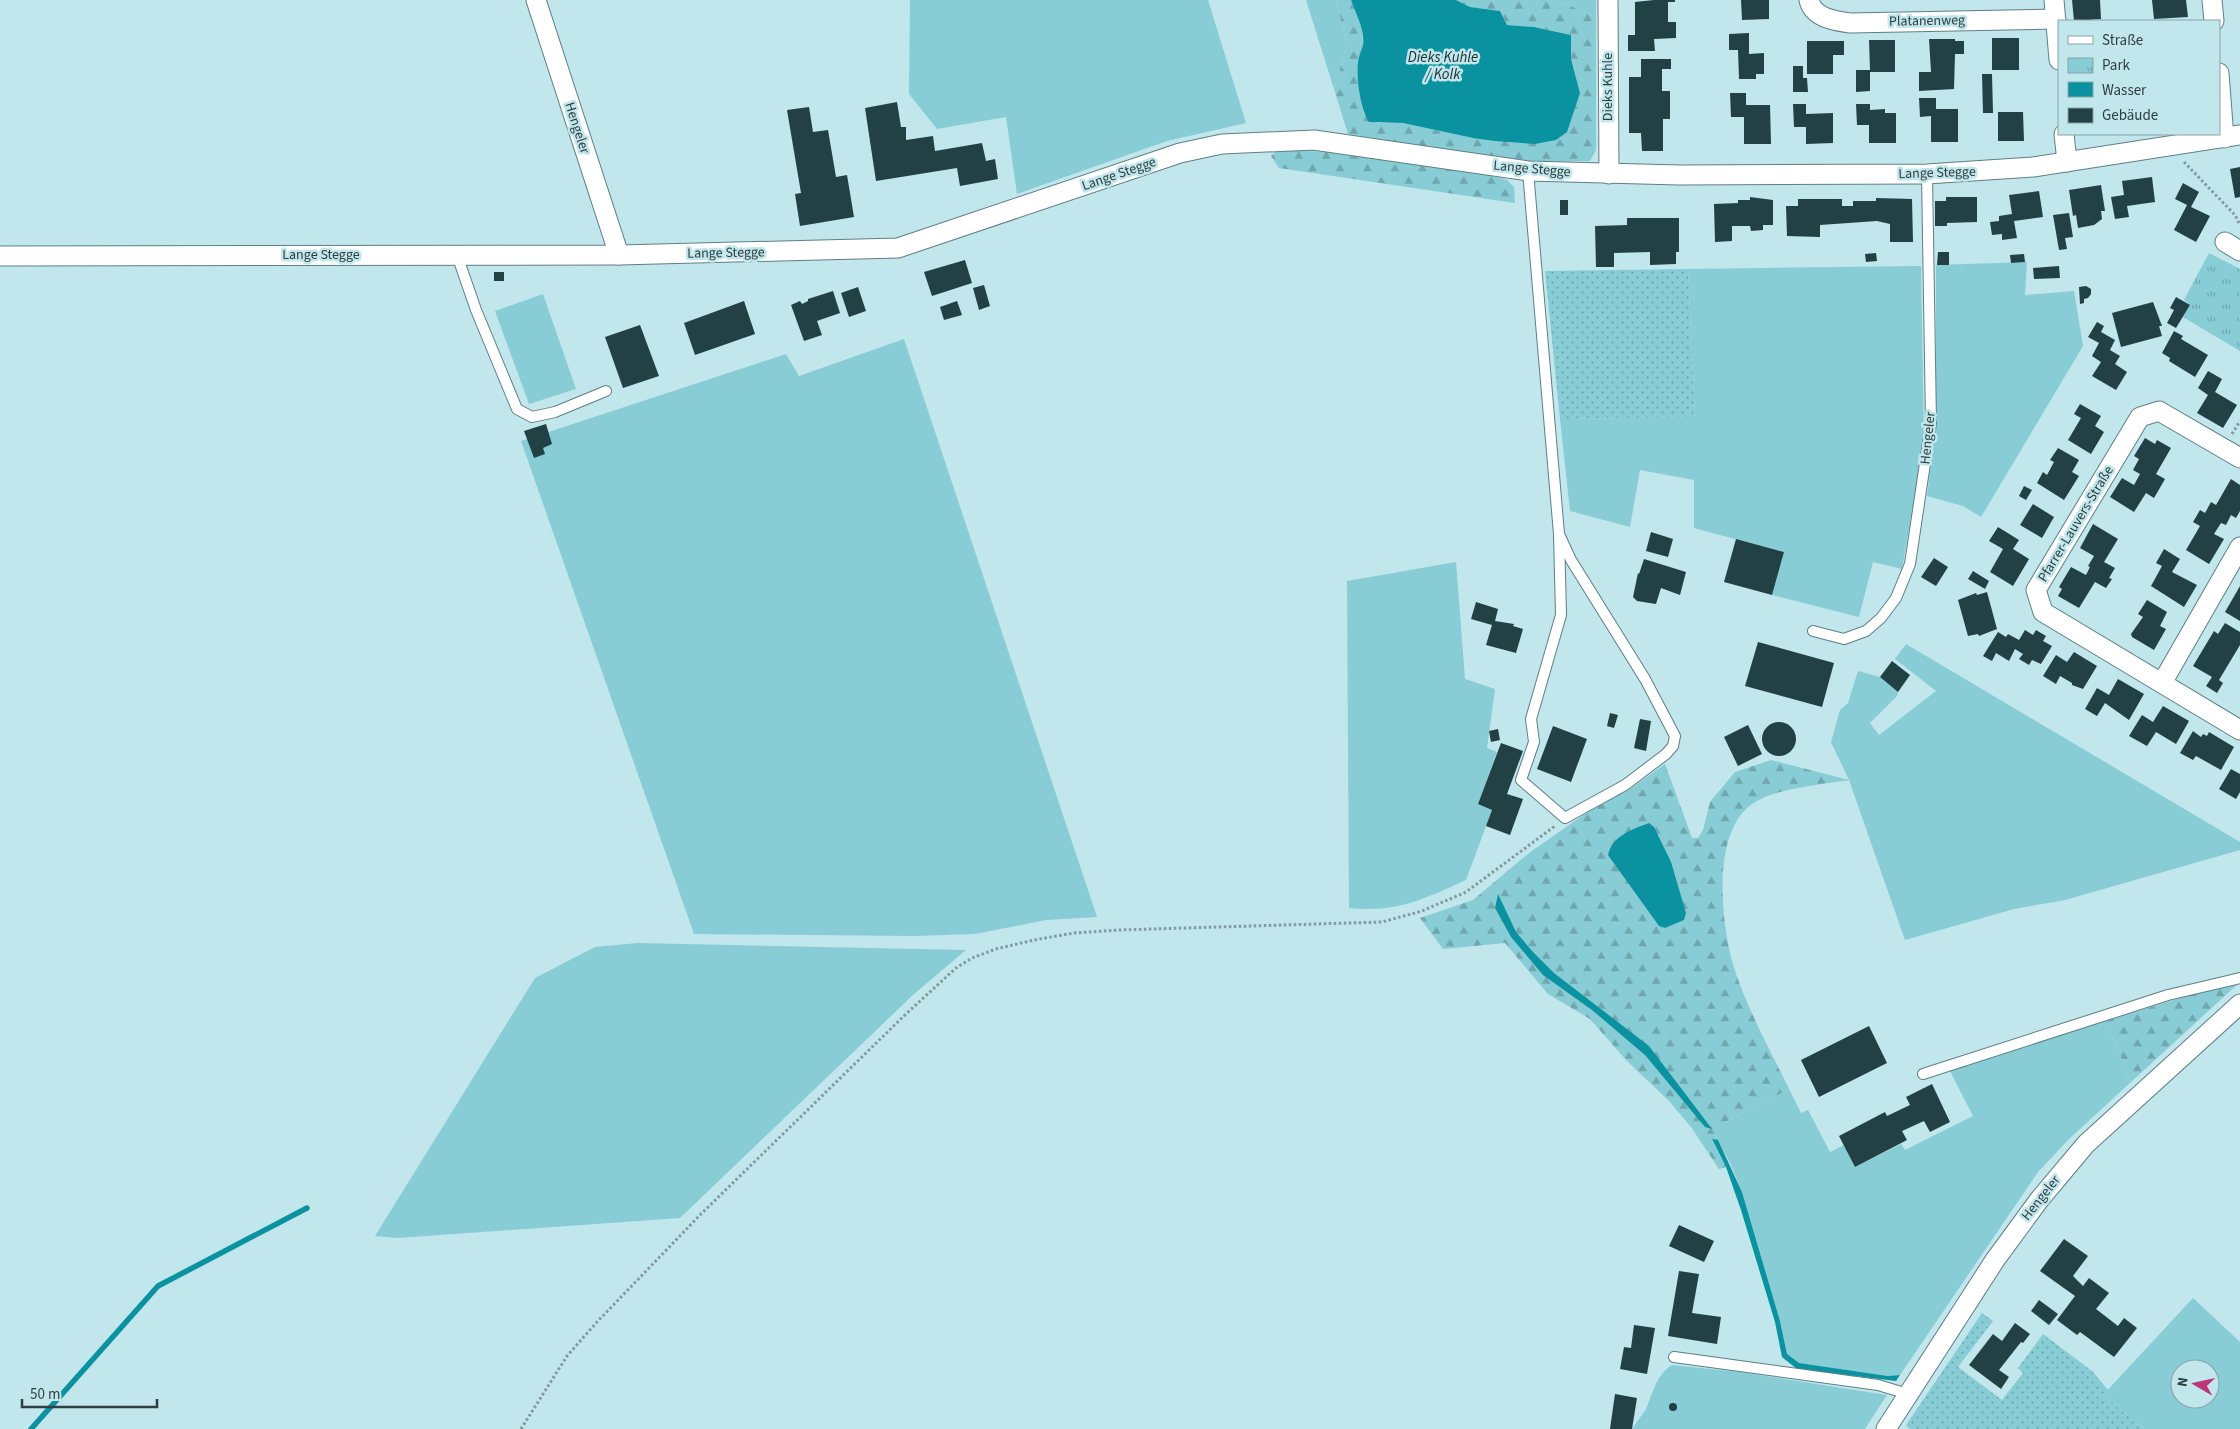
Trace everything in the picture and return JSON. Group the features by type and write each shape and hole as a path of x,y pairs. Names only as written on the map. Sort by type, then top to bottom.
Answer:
{"street":[{"name":"Hengeler","path":"536,0 619,255"},
{"name":"Dieks Kuhle","path":"1608,0 1609,174"},
{"name":"Platanenweg","path":"1809,0 1810,5 1826,19 1850,23 2056,19"},
{"path":"2054,0 2058,46"},
{"path":"2212,0 2214,20"},
{"path":"2220,78 2232,137"},
{"path":"2064,135 2066,162"},
{"name":"Lange Stegge","path":"0,256 619,255 898,248 1180,153 1222,144 1314,140 1528,171 1609,174 1927,174 2033,167 2232,137"},
{"name":"Pfarrer-Lauvers-Straße","path":"2240,458 2159,411 2140,417 2036,590 2043,612 2240,730"},
{"path":"2162,683 2240,547"},
{"name":"Hengeler","path":"1886,1429 1995,1260 2039,1200 2086,1144 2240,1004"}],"lane":[{"path":"1528,171 1559,534 1561,615 1531,719 1534,742 1521,780 1565,818 1631,780 1666,754 1673,746 1675,736 1645,679 1571,560 1559,534"},
{"name":"Hengeler","path":"1813,632 1844,639 1866,631 1881,618 1896,598 1910,564 1931,423 1927,174"},
{"path":"457,255 476,310 517,409 532,417 555,412 606,391"},
{"path":"1923,1074 2159,998 2240,978"},
{"path":"1674,1357 1878,1385 1908,1394"}],"path":[{"path":"2166,147 2184,162 2235,215 2240,225"},
{"path":"521,1429 567,1356 623,1293 907,1013 956,968 972,958 996,949 1074,933 1382,922 1422,911 1466,892 1565,818"}],"green space":[{"path":"910,0 1208,0 1246,123 1167,141 1017,194 1006,117 937,129 909,94"},
{"path":"1306,0 1336,0 1347,45 1334,89"},
{"path":"1336,0 1351,0 1362,28 1363,46 1359,58 1359,84 1364,114 1377,123 1403,123 1473,138 1580,93 1571,59 1571,35 1534,27 1507,25 1500,11 1470,7 1456,0 1554,0 1596,16 1596,150 1590,161 1519,162 1348,134 1334,89 1347,45"},
{"path":"1554,0 1596,0 1596,16"},
{"path":"1279,149 1343,153 1490,175 1507,180 1514,187 1515,203 1279,168 1271,156"},
{"path":"2209,253 2240,269 2240,351 2183,317 2190,305 2184,300"},
{"path":"2027,262 2025,295 2074,291 2083,346 1981,517 1963,506 1927,496 1936,426 1936,265"},
{"path":"1921,266 1924,442 1902,569 1873,562 1859,617 1772,595 1784,552 1694,528 1694,480 1640,470 1630,527 1570,511 1560,419 1695,417 1688,269"},
{"path":"1688,269 1695,417 1560,419 1545,271"},
{"path":"543,294 576,389 529,404 495,311"},
{"path":"904,339 1097,917 1046,920 975,934 915,936 694,934 521,441 786,354 799,376"},
{"path":"1456,562 1465,679 1495,689 1487,748 1497,752 1478,804 1492,810 1466,880 1410,903 1382,908 1349,908 1347,581"},
{"path":"1906,644 2240,842 2240,850 2065,900 2014,909 1905,940 1849,780 1831,742 1840,710 1848,703 1858,671 1880,677 1898,692 1897,696 1870,723 1879,735 1936,691 1895,659"},
{"path":"1771,760 1849,780 1795,788 1756,801 1747,808 1736,822 1729,840 1724,859 1723,903 1732,961 1750,1010 1789,1089 1712,1129 1718,1140 1712,1140 1726,1167 1719,1169 1691,1127 1669,1101 1627,1061 1590,1019 1548,994 1505,943 1443,949 1420,918 1473,900 1529,853 1589,811 1633,787 1665,764 1692,838 1698,838 1703,830 1710,802 1735,772"},
{"path":"638,943 966,950 914,994 680,1218 398,1238 375,1236 535,978 595,947"},
{"path":"2240,982 2131,1082 2106,1021 2219,986"},
{"path":"2106,1021 2131,1082 2068,1140 2038,1172 1900,1375 1889,1376 1798,1363 1787,1354 1780,1321 1742,1192 1731,1165 1712,1129 1789,1089 1801,1113 1808,1110 1830,1152 1844,1145 1855,1167 1901,1144 1905,1150 1973,1116 1950,1071"},
{"path":"2193,1298 2240,1342 2240,1429 2144,1429 2103,1395"},
{"path":"1982,1313 1993,1321 1958,1367 2002,1400 2023,1373 2018,1368 2043,1334 2092,1371 2108,1390 2103,1395 2144,1429 1910,1429 1906,1425"},
{"path":"1672,1365 1740,1372 1887,1395 1865,1429 1632,1429 1646,1409 1662,1374"}],"water":[{"name":"Dieks Kuhle / Kolk","path":"1351,0 1456,0 1470,7 1500,11 1507,25 1534,27 1571,35 1571,59 1580,93 1567,132 1556,140 1535,144 1473,138 1403,123 1369,122 1363,108 1358,81 1358,64 1363,45 1363,33"},
{"path":"1649,823 1654,827 1671,862 1686,913 1684,920 1665,928 1659,926 1608,855 1610,848 1624,834"},
{"path":"1498,894 1516,932 1533,952 1554,973 1649,1046 1712,1129 1705,1127 1645,1055 1592,1010 1543,975 1511,937 1495,908"},
{"path":"1712,1139 1718,1140 1742,1192 1780,1321 1787,1354 1799,1363 1888,1376 1900,1375 1896,1381 1797,1369 1782,1357 1775,1322 1741,1210 1726,1167"}],"building":[{"path":"1675,0 1675,2 1668,2 1668,22 1676,22 1676,38 1654,39 1655,51 1628,51 1628,35 1635,35 1635,2"},
{"path":"1741,0 1769,0 1769,19 1742,20"},
{"path":"2072,0 2100,0 2101,19 2074,20"},
{"path":"2152,0 2186,0 2188,17 2154,19"},
{"path":"1749,33 1749,54 1764,53 1764,74 1756,74 1756,79 1739,79 1738,50 1729,50 1729,34"},
{"path":"1992,38 2019,38 2019,70 1992,70"},
{"path":"1929,39 1964,41 1964,54 1955,54 1954,89 1919,91 1919,72 1931,72"},
{"path":"1869,40 1895,40 1895,72 1870,72 1870,91 1856,92 1856,70 1870,70"},
{"path":"1807,41 1844,41 1844,55 1833,55 1833,74 1807,74"},
{"path":"1641,59 1671,59 1671,69 1662,69 1662,91 1670,91 1670,119 1663,119 1663,151 1642,151 1641,133 1629,133 1629,77 1641,77"},
{"path":"1793,66 1803,66 1803,78 1807,78 1808,92 1793,92"},
{"path":"1982,74 1992,74 1993,113 1983,113"},
{"path":"1730,93 1746,93 1746,105 1770,105 1771,144 1744,144 1744,117 1731,117"},
{"path":"1919,98 1936,98 1936,109 1958,109 1958,142 1931,142 1931,116 1920,117"},
{"path":"897,102 901,127 906,127 906,140 933,136 935,151 982,143 986,161 995,159 998,179 960,186 957,168 876,181 865,108"},
{"path":"1793,104 1806,104 1806,114 1833,113 1833,143 1806,144 1806,127 1794,127"},
{"path":"1856,104 1870,104 1870,110 1885,109 1885,113 1896,113 1896,143 1869,143 1869,125 1857,125"},
{"path":"809,107 813,132 828,130 836,177 847,175 854,217 800,226 795,194 801,193 787,110"},
{"path":"1998,112 2023,112 2024,141 1998,141"},
{"path":"2240,167 2240,197 2235,198 2230,169"},
{"path":"2152,177 2155,202 2127,206 2129,217 2115,219 2111,197 2124,195 2122,181"},
{"path":"2183,183 2199,192 2191,207 2210,216 2196,242 2174,230 2187,205 2175,199"},
{"path":"2101,185 2105,211 2101,211 2102,219 2094,225 2078,228 2076,215 2073,216 2069,190"},
{"path":"2039,191 2043,217 2014,221 2017,238 2002,240 2002,234 1992,235 1990,222 1999,221 1999,216 2012,214 2009,195"},
{"path":"1750,197 1773,200 1773,225 1763,225 1763,230 1751,231 1750,226 1732,226 1732,241 1715,242 1714,204 1738,203 1738,200 1750,200"},
{"path":"1946,197 1977,197 1977,222 1947,223 1947,226 1935,226 1935,201 1946,201"},
{"path":"1876,198 1912,199 1913,242 1890,242 1890,224 1877,221 1820,225 1820,237 1787,236 1786,206 1798,206 1798,199 1842,199 1842,206 1853,206 1853,201 1876,201"},
{"path":"1560,200 1568,200 1568,215 1560,215"},
{"path":"2069,213 2073,237 2065,238 2067,249 2059,250 2053,215"},
{"path":"1627,218 1679,218 1679,252 1676,252 1676,264 1650,265 1650,252 1614,253 1614,267 1596,267 1595,226 1627,225"},
{"path":"1938,252 1949,252 1949,265 1937,265"},
{"path":"1876,253 1877,261 1866,262 1865,254"},
{"path":"2024,254 2025,262 2011,263 2010,255"},
{"path":"965,260 972,283 932,296 924,272"},
{"path":"2059,266 2060,278 2034,279 2033,268"},
{"path":"494,272 504,272 504,281 494,281"},
{"path":"984,285 990,306 979,310 973,288"},
{"path":"2086,286 2091,289 2091,294 2088,298 2084,299 2084,303 2080,304 2079,287"},
{"path":"858,287 866,311 849,317 841,293"},
{"path":"833,291 840,313 817,321 822,335 804,341 791,305 800,301 802,304 808,301 808,299"},
{"path":"2176,297 2190,305 2176,328 2167,323 2174,310 2170,308"},
{"path":"744,301 755,334 695,355 684,323"},
{"path":"957,301 962,315 944,320 940,307"},
{"path":"2153,302 2162,326 2159,326 2162,336 2121,347 2112,313"},
{"path":"2097,322 2104,326 2101,332 2115,340 2110,350 2120,356 2115,364 2127,372 2116,390 2092,376 2101,362 2092,356 2099,343 2088,337"},
{"path":"640,325 659,376 623,388 605,337"},
{"path":"2174,331 2183,336 2181,339 2208,355 2195,377 2169,361 2170,358 2162,353"},
{"path":"2208,371 2222,379 2215,392 2237,405 2223,428 2197,413 2208,395 2198,388"},
{"path":"2080,404 2101,416 2095,426 2104,432 2091,454 2068,440 2081,418 2074,414"},
{"path":"546,424 552,444 543,448 545,454 534,458 524,431"},
{"path":"2145,438 2155,444 2157,440 2171,448 2156,474 2165,479 2154,498 2146,493 2134,512 2110,497 2122,478 2134,485 2140,474 2133,470 2139,459 2134,456"},
{"path":"2058,448 2079,460 2072,472 2079,476 2064,500 2037,483 2043,472 2047,475 2054,462 2050,460"},
{"path":"2231,479 2240,485 2240,511 2236,518 2231,515 2226,525 2221,523 2214,534 2224,539 2209,564 2186,550 2200,526 2193,522 2200,510 2205,513 2211,502 2216,505"},
{"path":"2024,486 2032,490 2026,500 2019,496"},
{"path":"2033,504 2054,517 2042,538 2020,525"},
{"path":"2093,524 2118,539 2104,562 2115,568 2109,578 2112,579 2106,588 2095,582 2079,608 2058,596 2062,589 2059,587 2071,567 2086,575 2090,567 2088,566 2094,556 2080,548"},
{"path":"1998,527 2019,540 2013,549 2029,559 2013,586 1990,572 2003,549 1989,541"},
{"path":"1651,532 1673,539 1668,557 1646,551"},
{"path":"1736,539 1784,552 1772,595 1724,582"},
{"path":"2164,549 2180,559 2172,572 2197,585 2184,607 2151,586 2162,566 2156,563"},
{"path":"1934,558 1948,567 1936,586 1921,577"},
{"path":"1644,559 1686,572 1680,595 1661,588 1656,604 1637,601 1633,597 1638,573"},
{"path":"1973,571 1989,581 1985,589 1968,579"},
{"path":"2240,586 2240,621 2225,612"},
{"path":"1987,592 1997,629 1979,636 1978,634 1968,636 1958,600 1976,593 1977,595"},
{"path":"2147,600 2167,612 2160,626 2166,629 2154,650 2132,637 2131,634 2143,617 2138,614"},
{"path":"1476,602 1498,609 1495,621 1514,624 1513,626 1523,629 1516,653 1486,645 1492,625 1471,619"},
{"path":"2225,623 2240,632 2240,645 2219,680 2223,683 2217,693 2206,686 2212,677 2193,666 2214,631 2218,634"},
{"path":"2025,630 2033,635 2036,630 2046,636 2043,641 2052,646 2041,664 2032,660 2029,665 2019,659 2023,654 2015,649 2009,661 1996,653 1992,661 1983,656 1998,632 2006,637 2008,634 2019,640"},
{"path":"1758,642 1834,663 1822,707 1745,686"},
{"path":"2074,652 2097,666 2083,689 2072,685 2072,683 2060,676 2056,684 2043,676 2056,655 2067,662"},
{"path":"1892,661 1910,675 1898,692 1880,677"},
{"path":"2118,679 2144,694 2129,720 2105,703 2097,716 2085,709 2097,688 2109,695"},
{"path":"2163,706 2189,721 2176,744 2156,732 2147,746 2129,736 2142,715 2153,722"},
{"path":"1610,713 1618,715 1614,728 1607,726"},
{"path":"1640,719 1651,721 1646,751 1634,748"},
{"path":"1779,722 1786,723 1791,727 1795,732 1795,746 1791,751 1786,755 1779,756 1772,755 1767,751 1763,746 1762,739 1763,732 1767,727 1772,723"},
{"path":"1748,725 1762,754 1738,766 1724,737"},
{"path":"1553,726 1587,739 1571,782 1537,769"},
{"path":"1498,729 1500,740 1491,742 1489,731"},
{"path":"2193,731 2201,737 2203,734 2207,736 2209,732 2234,747 2221,770 2196,756 2193,760 2180,753"},
{"path":"1501,743 1523,751 1507,794 1523,799 1510,835 1486,826 1492,810 1478,804"},
{"path":"2231,769 2240,774 2240,792 2236,799 2219,789"},
{"path":"1869,1026 1887,1063 1819,1097 1801,1060"},
{"path":"1932,1084 1950,1122 1930,1132 1924,1121 1902,1131 1907,1140 1855,1167 1839,1136 1885,1112 1887,1116 1910,1105 1906,1097"},
{"path":"1679,1225 1714,1241 1704,1262 1669,1246"},
{"path":"2064,1239 2088,1256 2073,1276 2083,1286 2089,1278 2109,1293 2096,1309 2118,1326 2124,1318 2137,1328 2114,1357 2080,1332 2077,1335 2057,1320 2075,1296 2040,1271"},
{"path":"1679,1271 1699,1274 1692,1313 1721,1317 1717,1344 1668,1336"},
{"path":"2039,1300 2058,1314 2049,1325 2031,1311"},
{"path":"2015,1323 2030,1334 2023,1343 2021,1342 1999,1370 2009,1377 2001,1389 1969,1365 1993,1334 2002,1341"},
{"path":"1634,1325 1655,1328 1647,1374 1620,1369 1624,1347 1631,1348"},
{"path":"1615,1394 1637,1398 1632,1429 1610,1429"},
{"path":"1673,1403 1677,1407 1673,1411 1669,1407"}],"waterway":[{"path":"31,1429 158,1286 307,1208"}]}
